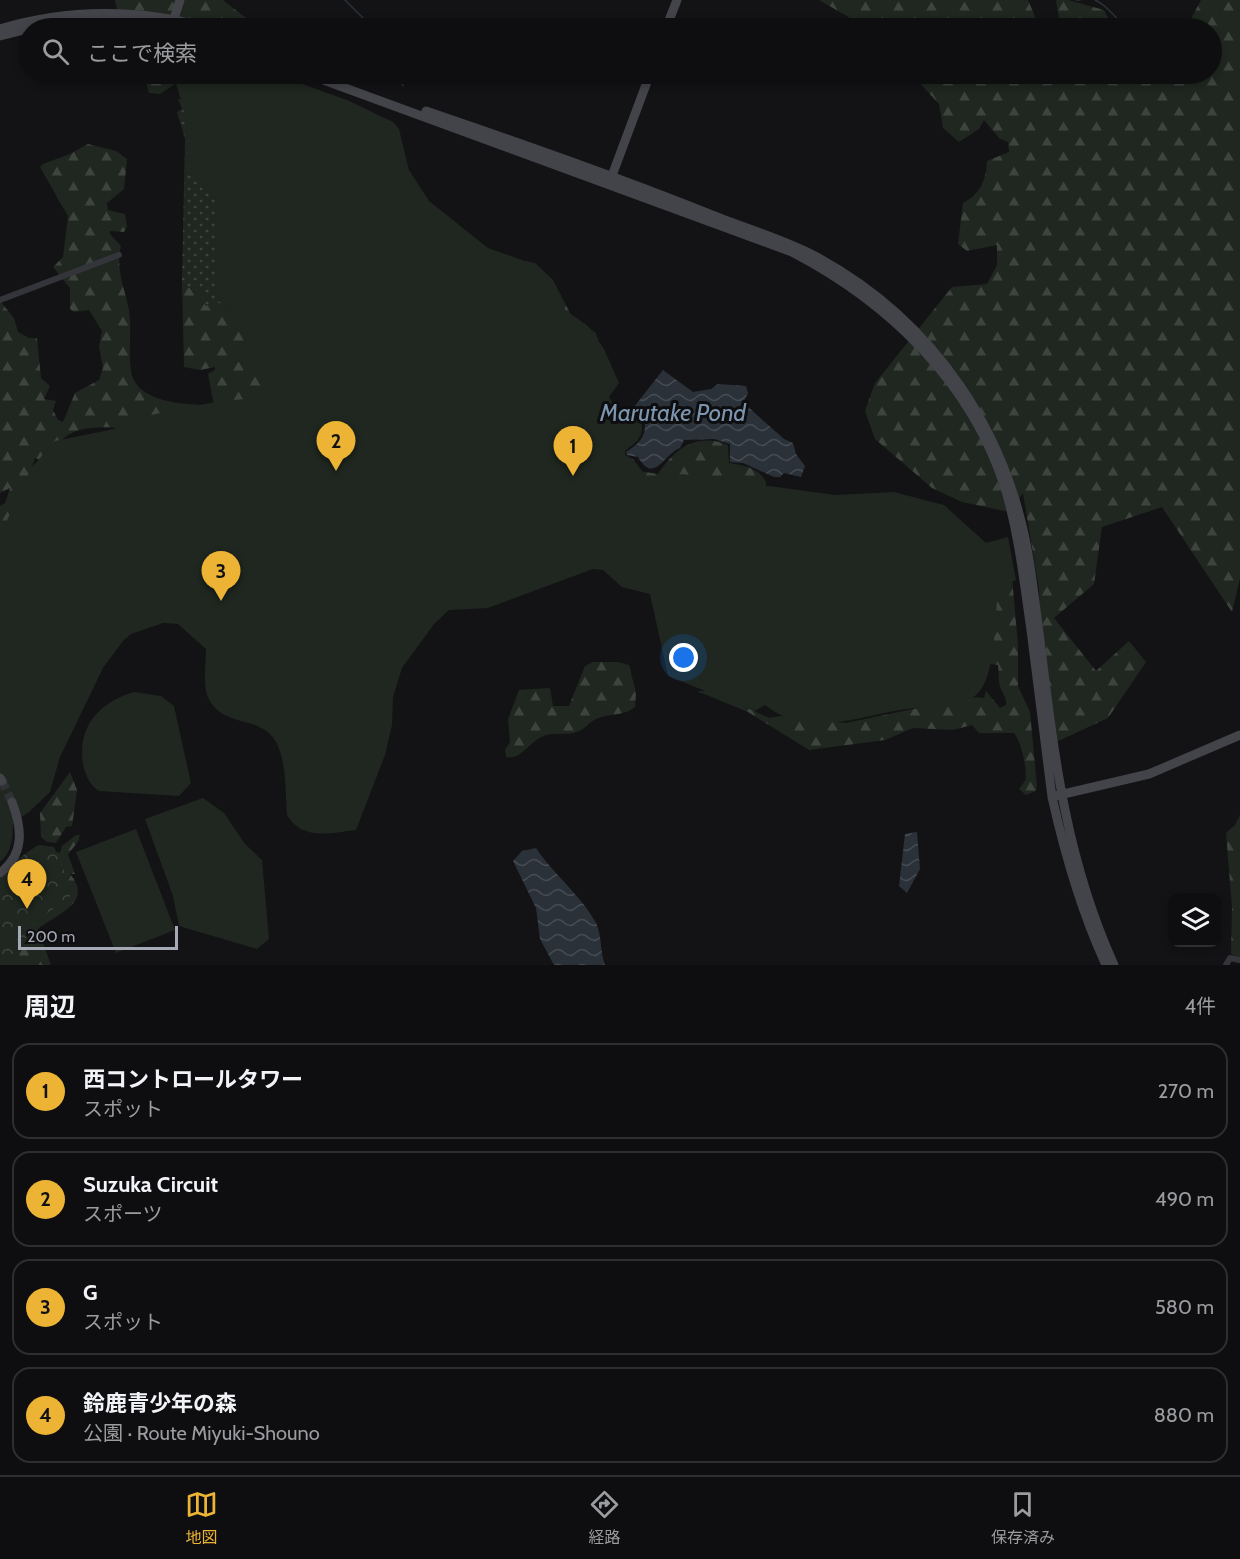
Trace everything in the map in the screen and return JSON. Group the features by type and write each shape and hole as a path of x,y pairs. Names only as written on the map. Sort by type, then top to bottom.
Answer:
{"street":[{"path":"175,18 180,0"},
{"path":"670,18 677,0"},
{"path":"55,18 87,15 125,15 139,18"},
{"path":"0,29 18,25"},
{"path":"0,36 18,32"},
{"path":"335,84 610,181"},
{"path":"352,84 792,252 833,274 894,320 914,339 959,395 975,420 996,465 1012,512 1056,796 1073,880 1106,965"},
{"path":"610,181 646,84"},
{"path":"0,300 119,255"},
{"path":"1056,796 1149,774 1240,735"},
{"path":"1056,796 1080,878 1114,965"},
{"path":"0,873 13,860 20,840 19,824 12,802"},
{"path":"1226,965 1230,958 1240,960"}],"green space":[{"path":"115,0 223,0 246,18 119,18"},
{"path":"819,0 1028,0 1036,18 850,18"},
{"path":"1056,0 1068,0 1104,10 1108,18 1059,18"},
{"path":"1201,0 1240,0 1240,578 1232,612 1162,507 1102,527 1094,584 1054,618 1096,671 1129,641 1146,662 1108,718 1054,743 1041,632 1039,589 1023,493 1009,512 962,502 932,488 875,439 865,411 875,383 952,287 987,284 997,265 997,245 967,251 958,244 963,203 981,186 987,161 1009,152 1008,142 1000,139 984,120 979,129 959,142 943,128 939,104 921,84 1222,84 1222,18 1191,18"},
{"path":"147,84 175,84 160,94 149,93"},
{"path":"176,84 302,84 347,100 393,122 399,129 409,170 429,201 488,248 533,264 557,288 565,310 588,326 604,349 619,383 609,397 612,403 641,427 638,440 625,451 625,455 637,464 652,483 682,474 835,495 894,492 944,505 986,543 1008,537 1016,580 998,589 992,658 985,683 979,692 972,699 955,706 906,709 834,722 798,721 781,715 765,705 755,711 668,676 650,594 622,587 603,570 593,569 488,608 449,610 434,624 402,668 393,697 392,725 385,755 356,830 318,833 301,829 287,815 284,768 276,742 260,727 231,718 213,706 206,690 206,649 178,624 163,623 131,634 103,668 60,757 50,792 29,812 13,823 9,849 0,862 0,535 32,467 55,441 114,429 136,418 220,401 260,398 268,394 273,384 268,375 235,360 247,341 233,311 219,299 216,281 218,201 187,164 188,141 183,107"},
{"path":"178,99 194,99 240,285 234,315 226,306 206,306 192,288 187,288 182,283 185,139 177,112 182,109"},
{"path":"88,144 116,151 127,159 124,189 107,203 108,210 125,214 127,227 124,232 110,231 110,234 121,246 119,262 129,310 130,363 135,382 153,396 165,400 214,405 208,374 215,370 215,367 200,370 184,367 182,283 187,288 202,289 203,302 206,306 215,303 222,304 239,318 279,376 275,396 124,429 92,428 70,434 45,457 40,460 35,458 0,570 0,506 5,503 10,488 0,493 0,301 14,318 18,332 29,338 37,338 41,378 50,386 44,399 56,401 53,410 58,420 63,422 75,393 99,380 103,368 99,347 102,331 89,310 74,312 70,309 70,288 53,267 63,257 68,216 40,167"},
{"path":"526,261 535,263 553,280 571,315 596,333 611,392 609,398 617,407 641,421 640,436 622,454 634,460 639,471 658,474 679,450 697,442 717,441 728,445 729,463 755,470 763,477 766,482 764,488 654,484 648,480 630,480 523,263"},
{"path":"1012,578 1018,645 1018,686 1030,712 1037,786 1036,791 1026,795 1019,789 1025,781 1026,770 1014,733 979,733 972,725 953,730 913,728 885,740 809,750 748,712 697,691 706,691 733,701 769,718 781,716 846,723 971,697 984,698 986,691 1000,708 1006,705 1006,702 999,684 998,665 990,664 991,590"},
{"path":"593,662 618,662 629,665 636,693 635,707 627,712 596,719 577,732 546,735 521,754 506,757 505,750 510,742 508,719 519,690 550,688 553,706 569,706 585,666"},
{"path":"134,692 161,696 174,706 191,783 179,796 99,791 87,776 82,750 88,727 101,709 122,696"},
{"path":"70,772 77,790 72,826 66,827 56,843 47,842 41,837 40,813"},
{"path":"203,798 224,813 245,844 262,860 269,939 257,949 179,926 173,896 145,819"},
{"path":"1240,815 1240,958 1231,954 1232,907 1226,833 1235,825"},
{"path":"136,829 175,930 116,953 76,852"},
{"path":"76,835 80,835 78,842 68,854 75,874 70,874 78,893 69,907 38,929 51,965 0,965 51,850 60,853 62,846"},
{"path":"38,845 54,847 74,893 33,924 13,965 0,965 0,878 18,859"}],"water":[{"name":"Marutake Pond","path":"663,370 693,392 711,389 718,384 746,386 748,393 744,401 747,406 784,439 793,443 796,454 805,466 801,477 784,473 780,477 774,477 743,463 730,462 730,444 714,439 684,440 680,448 654,468 644,465 638,457 627,455 626,452 635,446 645,430 644,419 630,412"},
{"path":"917,832 920,869 907,893 899,886 905,834"},
{"path":"536,848 596,923 605,965 554,965 540,939 536,908 513,861 522,851"}],"waterway":[{"path":"345,0 363,18"},
{"path":"1095,0 1117,18"}],"tunnel":[{"path":"2,781 12,802"}],"place":[{"name":"Suzuka Circuit","path":"336,471"},
{"name":"西コントロールタワー","path":"573,476"},
{"name":"G","path":"221,601"},
{"name":"鈴鹿青少年の森","path":"27,909"}]}
